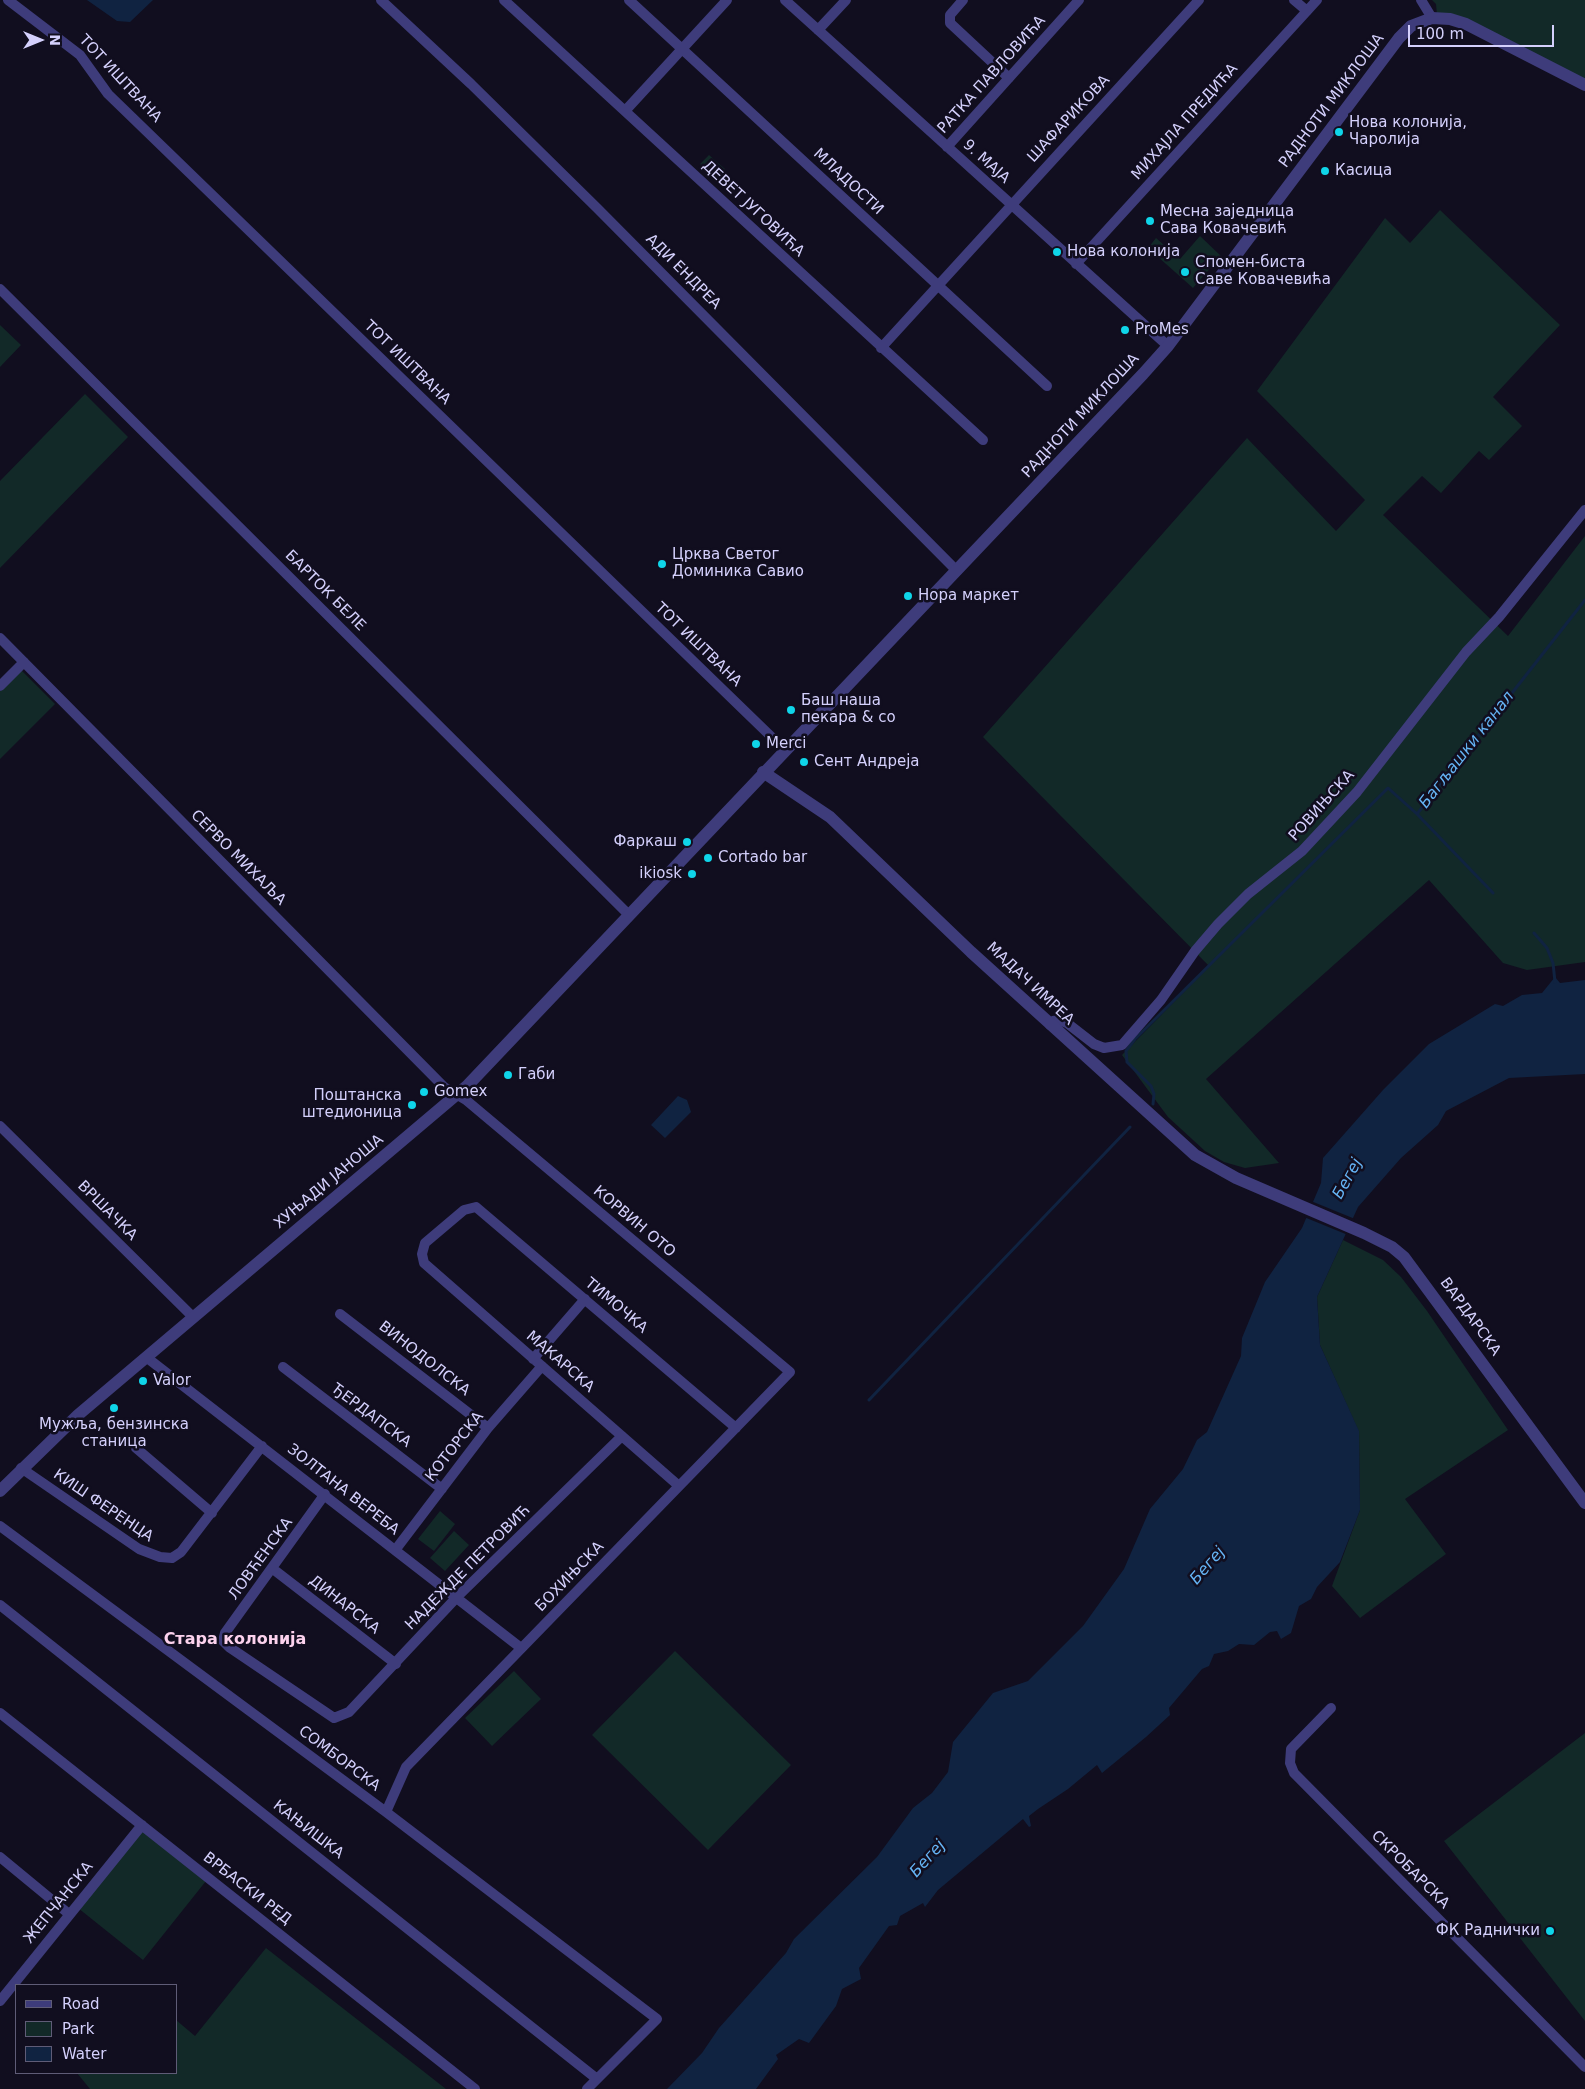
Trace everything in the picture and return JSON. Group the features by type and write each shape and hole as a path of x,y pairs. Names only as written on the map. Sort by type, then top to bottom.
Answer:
{"street":[{"name":"ТОТ ИШТВАНА","path":"8,0 80,55 108,94 785,750"},
{"name":"АДИ ЕНДРЕА","path":"381,0 471,84 590,201 843,453 957,570"},
{"name":"ДЕВЕТ ЈУГОВИЋА","path":"504,0 983,440"},
{"name":"МЛАДОСТИ","path":"629,0 1047,386"},
{"path":"625,111 726,0"},
{"name":"9. МАЈА","path":"785,0 1168,346"},
{"path":"818,30 846,0"},
{"path":"963,0 950,15 950,23 1009,78"},
{"name":"РАТКА ПАВЛОВИЋА","path":"947,148 1079,0"},
{"name":"ШАФАРИКОВА","path":"881,348 1199,0"},
{"path":"1294,0 1307,11"},
{"name":"МИХАЈЛА ПРЕДИЋА","path":"1076,264 1317,0"},
{"path":"1421,0 1432,18 1450,19 1478,29 1585,85"},
{"name":"РАДНОТИ МИКЛОША","path":"785,750 1168,346 1399,38 1411,26 1432,18"},
{"name":"БАРТОК БЕЛЕ","path":"0,289 629,915"},
{"name":"РОВИЊСКА","path":"1050,1025 1053,1021 1059,1020 1067,1023 1094,1044 1104,1048 1122,1045 1161,1000 1194,951 1218,924 1248,894 1292,860 1357,792 1466,652 1499,616 1585,510"},
{"name":"СЕРВО МИХАЉА","path":"0,638 444,1087 458,1096"},
{"path":"0,686 24,662"},
{"name":"ХУЊАДИ ЈАНОША","path":"0,1491 21,1468 78,1415 458,1096 785,750"},
{"name":"МАДАЧ ИМРЕА","path":"764,772 830,817 1050,1025 1194,1155 1236,1178 1287,1200"},
{"name":"КОРВИН ОТО","path":"458,1096 466,1100 790,1372"},
{"name":"ВРШАЧКА","path":"0,1126 193,1317"},
{"name":"ВАРДАРСКА","path":"1287,1200 1364,1232 1392,1247 1414,1269 1585,1503"},
{"name":"ТИМОЧКА","path":"422,1259 425,1243 464,1210 476,1207 736,1428"},
{"name":"МАКАРСКА","path":"422,1259 679,1486"},
{"path":"533,1358 585,1299"},
{"name":"ВИНОДОЛСКА","path":"340,1314 488,1428"},
{"name":"ЗОЛТАНА ВЕРЕБА","path":"146,1357 396,1549 521,1648"},
{"name":"КОТОРСКА","path":"396,1549 488,1428 542,1366"},
{"name":"ЂЕРДАПСКА","path":"283,1367 442,1489"},
{"name":"БОХИЊСКА","path":"386,1812 406,1767 790,1372"},
{"name":"НАДЕЖДЕ ПЕТРОВИЋ","path":"334,1718 349,1712 457,1597 622,1436"},
{"path":"136,1448 212,1513 262,1446"},
{"name":"КИШ ФЕРЕНЦА","path":"21,1468 138,1549 160,1558 172,1558 181,1552 212,1513"},
{"name":"ЛОВЋЕНСКА","path":"325,1494 273,1569 225,1633 223,1641 229,1648 334,1718"},
{"name":"СОМБОРСКА","path":"0,1526 386,1812 657,2020 597,2079"},
{"name":"ДИНАРСКА","path":"273,1569 396,1664"},
{"name":"КАЊИШКА","path":"0,1605 597,2079"},
{"name":"СКРОБАРСКА","path":"1331,1708 1291,1749 1290,1763 1294,1774 1585,2068"},
{"name":"ВРБАСКИ РЕД","path":"0,1712 475,2089"},
{"name":"ЖЕПЧАНСКА","path":"0,1999 142,1825"},
{"path":"0,1857 69,1914"},
{"path":"587,2089 597,2079"}],"green space":[{"path":"1432,0 1585,0 1585,81 1437,15 1436,4"},
{"path":"709,155 725,169 716,179 700,164"},
{"path":"1440,210 1560,325 1493,397 1522,426 1489,460 1479,451 1441,493 1422,476 1383,515 1508,636 1585,536 1585,962 1527,970 1503,963 1429,880 1206,1079 1279,1163 1245,1168 1224,1162 1205,1151 1168,1117 1122,1055 1209,966 983,737 1247,438 1336,531 1365,500 1257,391 1385,218 1410,243"},
{"path":"1200,236 1221,256 1193,288 1148,248 1156,238 1180,259"},
{"path":"0,325 21,345 0,367"},
{"path":"85,394 128,437 0,568 0,481"},
{"path":"21,670 55,704 0,759 0,691"},
{"path":"1343,1240 1383,1260 1401,1277 1427,1311 1508,1430 1405,1499 1446,1554 1360,1618 1332,1586 1360,1510 1359,1432 1320,1345 1317,1297"},
{"path":"440,1511 455,1524 434,1551 418,1539"},
{"path":"454,1531 469,1545 445,1571 430,1558"},
{"path":"675,1651 791,1765 708,1850 592,1735"},
{"path":"514,1671 541,1699 492,1746 465,1718"},
{"name":"ФК Раднички","path":"1585,1733 1585,2021 1444,1841"},
{"path":"141,1829 206,1881 143,1960 78,1908"},
{"path":"266,1948 446,2089 90,2089 78,2074 178,2074 178,2022 195,2036"}],"water":[{"path":"87,0 153,0 130,22 117,21"},
{"name":"Бегеј","path":"1555,977 1560,983 1585,980 1585,1074 1509,1078 1446,1111 1438,1125 1401,1158 1358,1207 1317,1297 1320,1345 1359,1431 1360,1510 1340,1562 1317,1587 1311,1599 1299,1606 1291,1633 1281,1639 1277,1631 1270,1632 1254,1645 1239,1644 1228,1651 1214,1654 1209,1666 1202,1669 1169,1708 1170,1715 1146,1737 1102,1773 1097,1765 1068,1789 1038,1809 1029,1816 1031,1826 1029,1827 1023,1819 938,1890 925,1907 923,1903 900,1916 897,1925 889,1926 859,1968 861,1979 842,1989 836,2006 809,2043 799,2039 776,2055 778,2059 756,2089 667,2089 702,2053 719,2028 786,1953 794,1939 877,1857 913,1808 932,1793 948,1772 953,1742 993,1693 1028,1681 1083,1626 1124,1569 1150,1509 1183,1469 1197,1440 1207,1432 1241,1356 1242,1338 1265,1282 1302,1228 1321,1183 1323,1158 1383,1090 1429,1044 1495,1004 1503,1006 1522,995 1542,993"},
{"path":"678,1096 687,1100 691,1112 665,1138 651,1125"}],"pier":[{"path":"1311,1201 1355,1219 1348,1235 1304,1217"}],"waterway":[{"name":"Багљашки канал","path":"1493,893 1417,814 1585,600"},
{"path":"1153,1104 1154,1094 1151,1086 1127,1062 1126,1051 1135,1039 1388,788 1417,814"},
{"path":"1534,933 1547,948 1553,963 1555,982"},
{"path":"869,1400 1130,1127"}],"place":[{"name":"Нова колонија, Чаролија","path":"1339,132"},
{"name":"Касица","path":"1325,171"},
{"name":"Месна заједница Сава Ковачевић","path":"1150,221"},
{"name":"Нова колонија","path":"1057,252"},
{"name":"Спомен-биста Саве Ковачевића","path":"1185,272"},
{"name":"ProMes","path":"1125,330"},
{"name":"Црква Светог Доминика Савио","path":"662,564"},
{"name":"Нора маркет","path":"908,596"},
{"name":"Баш наша пекара & co","path":"791,710"},
{"name":"Merci","path":"756,744"},
{"name":"Сент Андреја","path":"804,762"},
{"name":"Фаркаш","path":"687,842"},
{"name":"Cortado bar","path":"708,858"},
{"name":"ikiosk","path":"692,874"},
{"name":"Габи","path":"508,1075"},
{"name":"Gomex","path":"424,1092"},
{"name":"Поштанска штедионица","path":"412,1105"},
{"name":"Valor","path":"143,1381"},
{"name":"Мужља, бензинска станица","path":"114,1408"},
{"name":"ФК Раднички","path":"1550,1931"}],"district":[{"name":"Стара колонија","path":"235,1640"}]}
